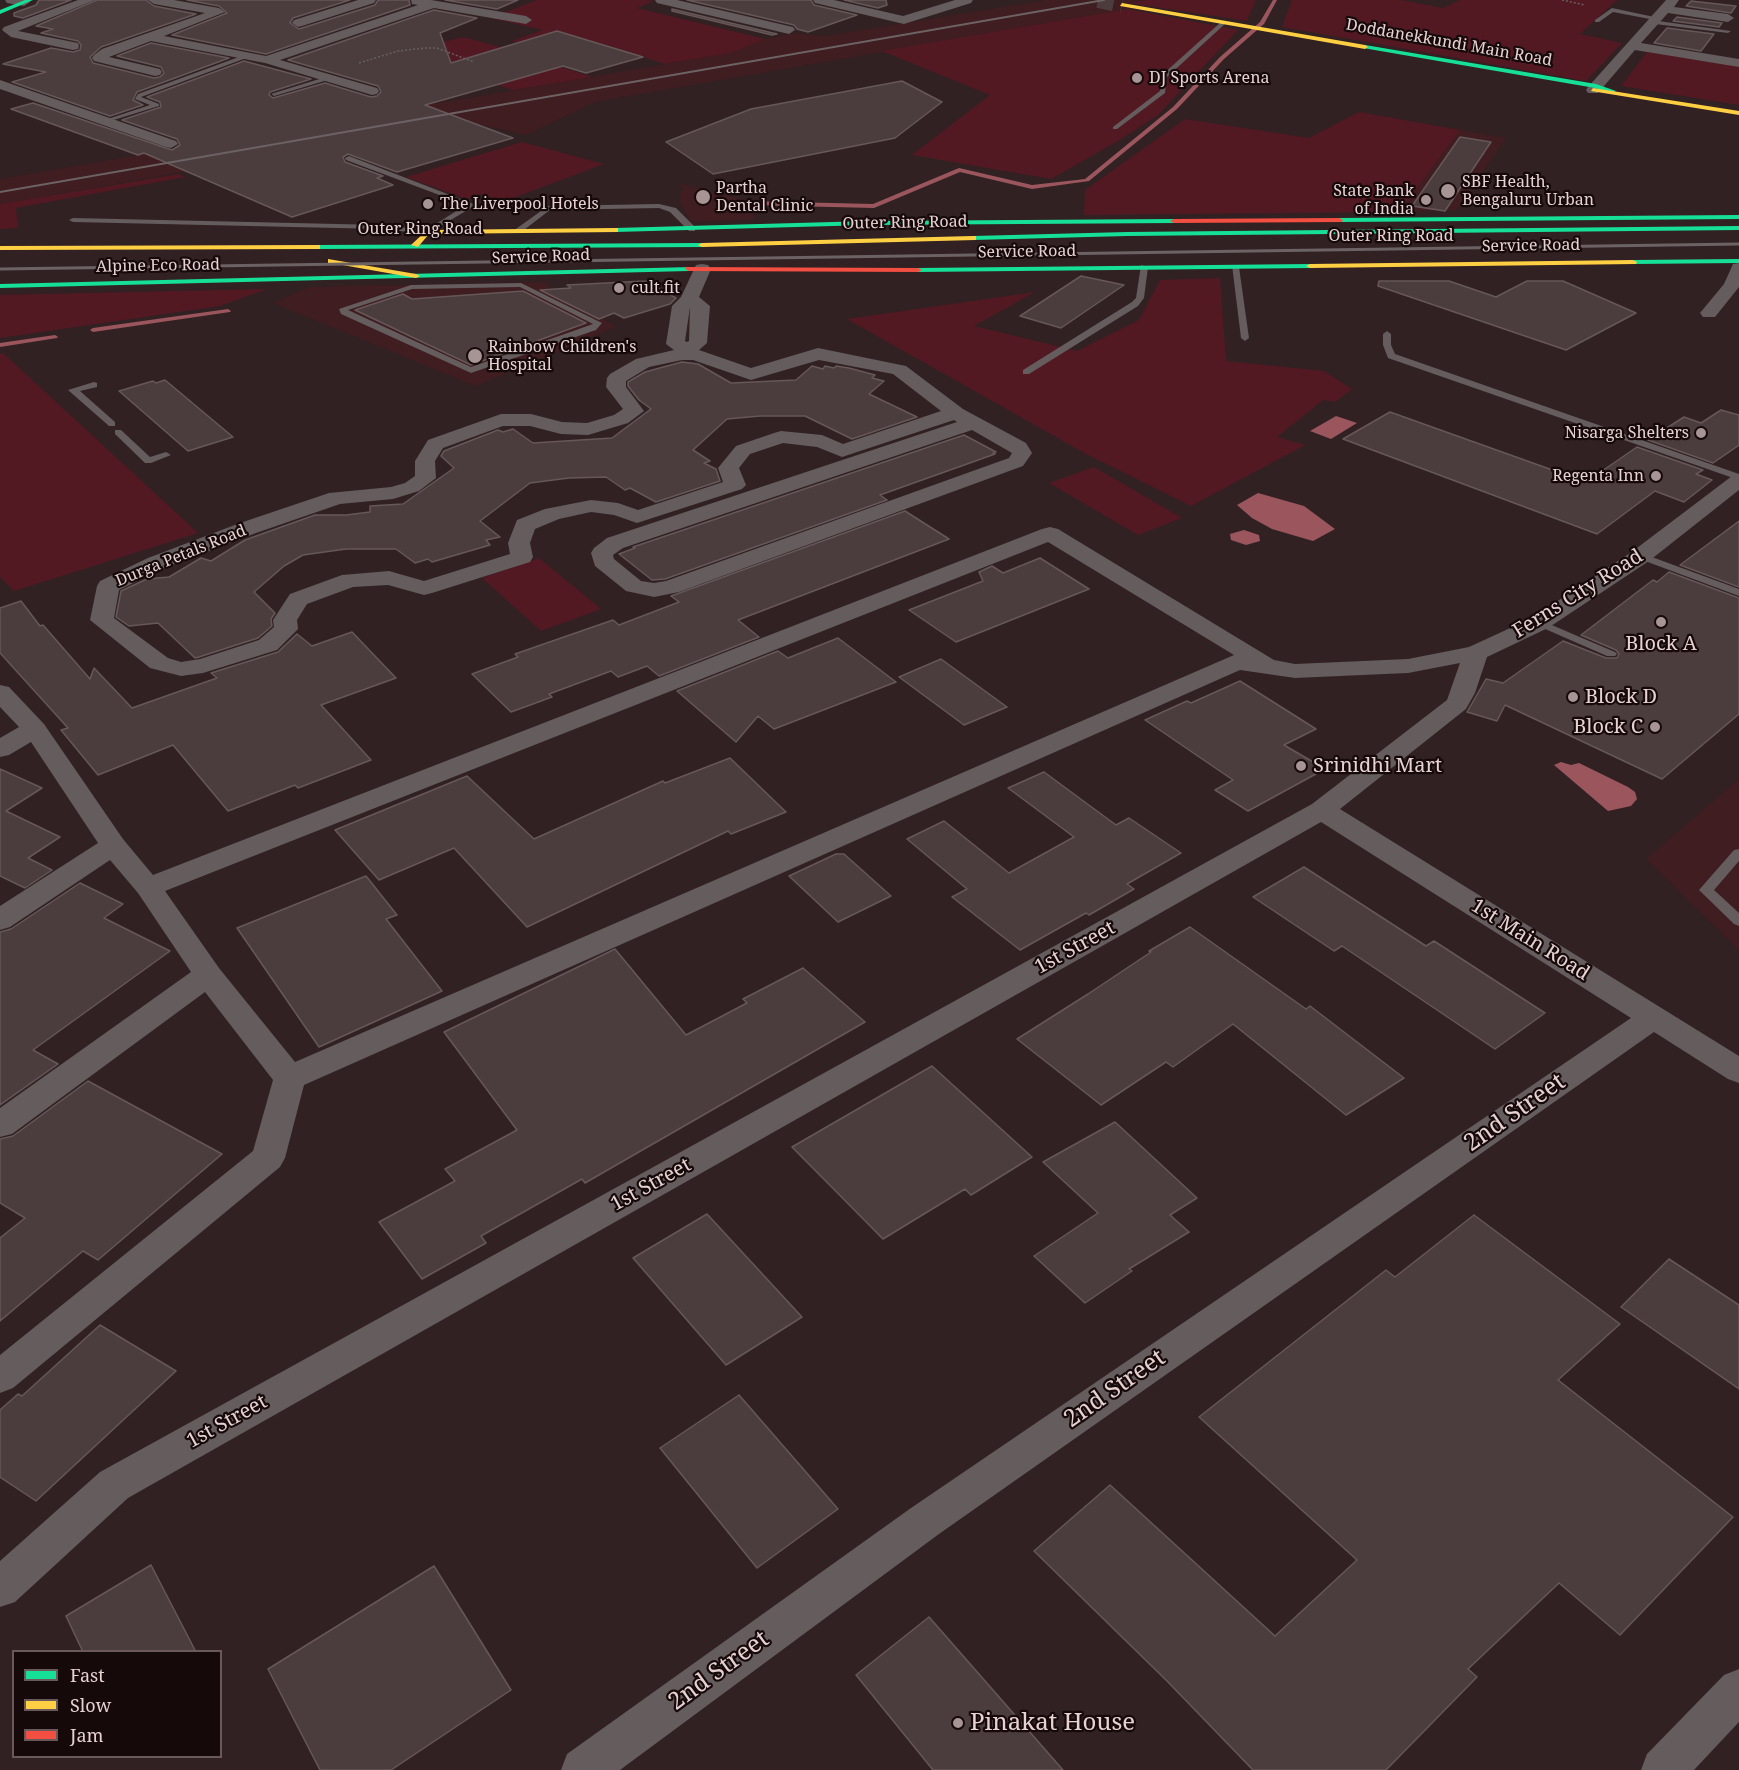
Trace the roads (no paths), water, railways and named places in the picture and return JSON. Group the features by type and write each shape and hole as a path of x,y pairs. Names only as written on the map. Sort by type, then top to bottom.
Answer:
{"main road":[{"path":"0,12 22,1"},
{"name":"Doddanekkundi Main Road","path":"1122,5 1277,32 1296,38 1739,113"},
{"name":"Service Road","path":"427,232 692,229 850,224 1739,217"},
{"path":"779,242 850,224"},
{"name":"Outer Ring Road","path":"0,248 779,242 1127,234 1739,228"},
{"path":"415,245 427,232"},
{"name":"Outer Ring Road","path":"462,261 796,260 1161,254 1739,250"},
{"path":"316,278 331,261 414,282"},
{"name":"Outer Ring Road","path":"0,262 415,261"},
{"name":"Service Road","path":"316,278 414,282 521,280 702,269 813,271 1739,261"},
{"name":"Alpine Eco Road","path":"0,286 316,278"}],"street":[{"path":"73,46 7,32 89,0"},
{"path":"154,0 219,12 107,52 99,58 154,72"},
{"path":"298,23 370,0"},
{"path":"411,0 526,20"},
{"path":"661,0 789,30"},
{"path":"819,0 904,20 967,0"},
{"path":"935,0 954,4"},
{"path":"488,14 516,3"},
{"path":"267,60 433,4"},
{"path":"1594,88 1663,12 1728,25"},
{"path":"151,37 267,60 372,91"},
{"path":"1633,46 1739,63"},
{"path":"0,84 171,144"},
{"path":"1709,313 1732,285 1739,268"},
{"path":"685,352 675,344 681,306 689,299 702,269"},
{"name":"Durga Petals Road","path":"685,352 751,374 818,354 899,370 965,418 842,451 822,441 781,437 743,450 728,468 735,484 686,501 638,517 618,509 591,506 553,514 525,525 519,543 522,557 424,588 389,578 350,580 298,599 285,620 286,629 268,645 203,666 181,669 159,663 102,620 108,586 166,559 337,498 393,493 412,487 426,478 424,461 435,444 501,420 531,420 561,428 588,429 621,419 634,411 616,387 617,378 643,363 685,352"},
{"path":"965,418 1019,447 1022,453 1016,462 671,587 654,590 634,586 603,561 602,553 615,543 965,418"},
{"name":"Ferns City Road","path":"290,1078 1237,662 1295,672 1408,666 1476,653 1540,623 1641,556 1739,479"},
{"path":"686,501 704,513"},
{"path":"147,887 1050,534 1270,667"},
{"name":"1st Street","path":"0,1588 114,1485 1322,810 1457,704 1476,653"},
{"path":"0,692 35,729 113,845 147,887 208,975 290,1078 268,1158 0,1377"},
{"path":"0,749 35,729"},
{"name":"1st Main Road","path":"1322,810 1739,1071"},
{"path":"0,920 113,845"},
{"path":"0,1125 208,975"},
{"name":"2nd Street","path":"583,1770 925,1521 1654,1017"},
{"path":"1663,1770 1739,1690"}],"lane":[{"path":"1597,21 1612,10 1663,12"},
{"path":"1114,128 1163,92 1164,76 1223,22"},
{"path":"105,121 157,105 137,98 140,95 247,56"},
{"path":"274,94 326,77"},
{"path":"73,220 382,227 427,232 472,204 349,158"},
{"path":"517,231 548,208 659,206 673,210 692,229"},
{"path":"1026,372 1135,304 1140,298 1144,267"},
{"path":"1235,267 1245,338"},
{"path":"414,282 347,306 343,309 344,312 471,370 594,328 598,323 521,280"},
{"path":"1388,334 1391,356 1739,479"},
{"path":"94,385 73,390 148,461 166,455"},
{"path":"1641,556 1739,592"},
{"path":"1540,623 1611,654"},
{"path":"1739,853 1706,890 1739,921"}],"waterway":[{"path":"748,203 874,206 959,170 1032,187 1087,180 1175,108 1222,58 1262,23 1275,0"},
{"path":"93,330 228,311"},
{"path":"0,345 55,337"}],"tunnel":[{"path":"1098,0 1122,5"}],"railway":[{"path":"0,192 1104,0"},
{"path":"0,269 1739,244"}],"place":[{"name":"DJ Sports Arena","path":"1137,78"},
{"name":"SBF Health, Bengaluru Urban","path":"1448,191"},
{"name":"Partha Dental Clinic","path":"703,197"},
{"name":"State Bank of India","path":"1426,200"},
{"name":"The Liverpool Hotels","path":"428,204"},
{"name":"cult.fit","path":"619,288"},
{"name":"Rainbow Children's Hospital","path":"475,356"},
{"name":"Nisarga Shelters","path":"1701,433"},
{"name":"Regenta Inn","path":"1656,476"},
{"name":"Block A","path":"1661,622"},
{"name":"Block D","path":"1573,697"},
{"name":"Block C","path":"1655,727"},
{"name":"Srinidhi Mart","path":"1301,766"},
{"name":"Pinakat House","path":"958,1723"}]}
